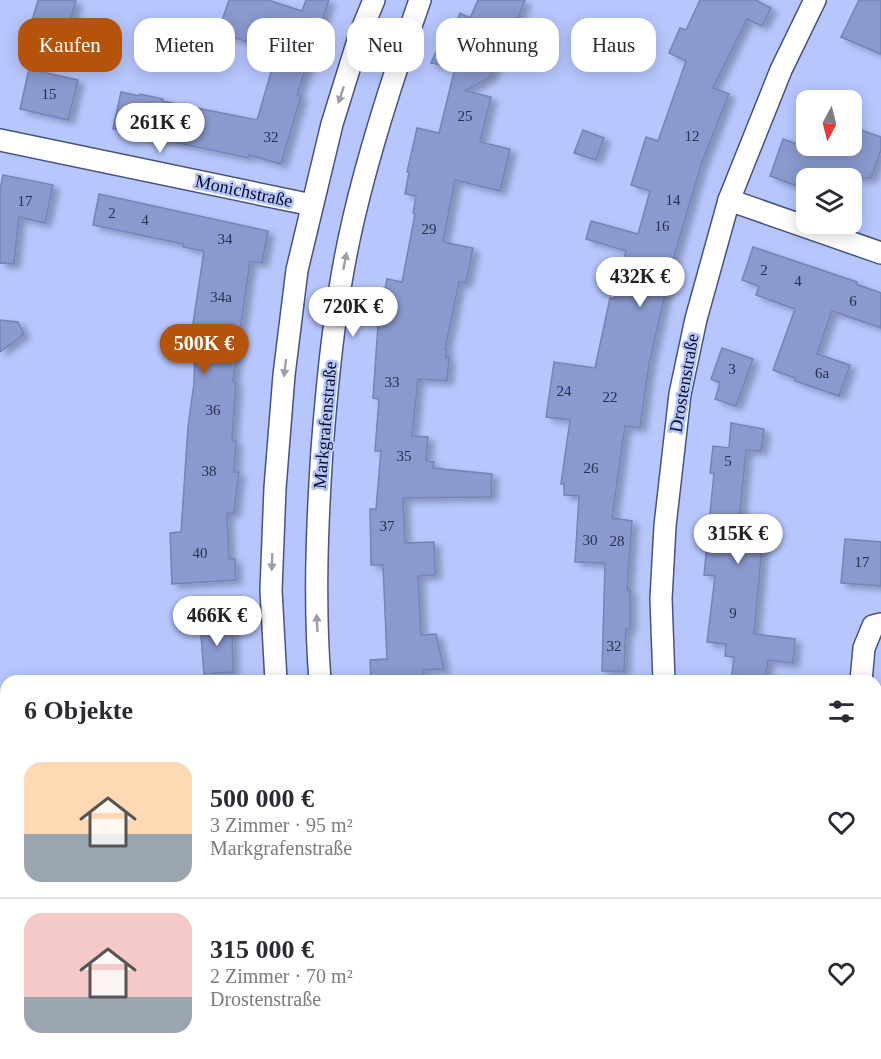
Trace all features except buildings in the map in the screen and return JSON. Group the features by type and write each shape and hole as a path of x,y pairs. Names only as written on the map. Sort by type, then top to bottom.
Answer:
{"street":[{"path":"276,675 271,590 275,488 284,375 297,270 332,124 360,34 374,0"},
{"name":"Markgrafenstraße","path":"320,675 316,594 319,493 327,377 340,291 357,206 377,134 420,0"},
{"name":"Drostenstraße","path":"664,675 661,599 665,526 680,394 696,318 729,200 781,70 815,0"},
{"name":"Monichstraße","path":"0,140 312,205"},
{"path":"729,200 881,253"},
{"path":"862,675 864,648 873,626 881,624"}]}
